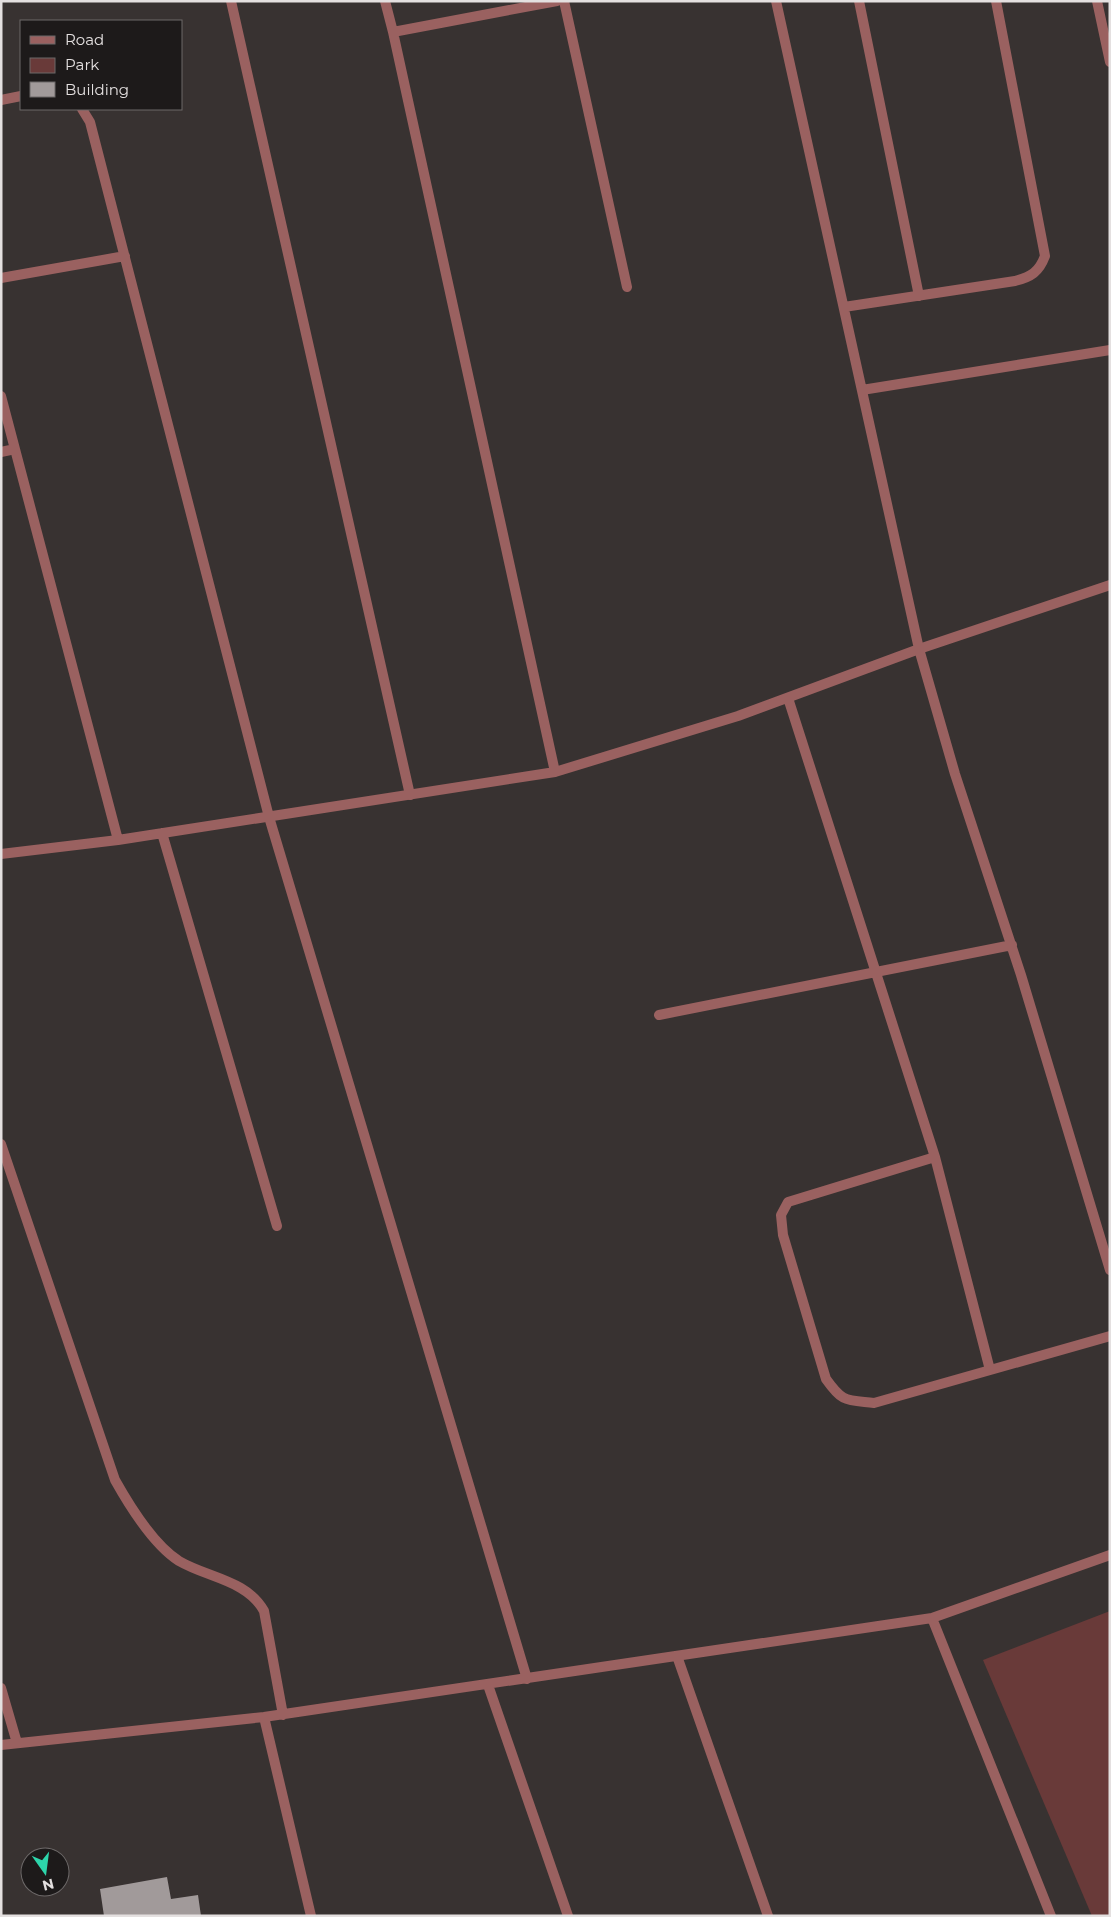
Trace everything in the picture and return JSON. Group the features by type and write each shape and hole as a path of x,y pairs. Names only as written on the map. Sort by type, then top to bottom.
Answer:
{"street":[{"path":"231,1 410,795"},
{"path":"385,1 555,772"},
{"path":"393,32 557,1"},
{"path":"564,1 627,287"},
{"path":"776,1 919,649 955,774 1012,945 1110,1270"},
{"path":"859,1 919,296"},
{"path":"844,307 1029,277 1040,268 1045,256 996,1"},
{"path":"1096,1 1110,62"},
{"path":"1,100 20,96"},
{"path":"83,110 90,122 269,817 527,1679"},
{"path":"1,278 125,256"},
{"path":"862,390 1110,350"},
{"path":"1,396 118,840"},
{"path":"1,452 15,449"},
{"path":"1,854 118,840 555,772 738,716 919,649 1110,586"},
{"path":"788,698 935,1157 990,1370"},
{"path":"162,833 277,1226"},
{"path":"659,1015 1012,945"},
{"path":"1,1144 115,1480 127,1500 169,1553 181,1562 243,1589 258,1601 264,1611 283,1715"},
{"path":"935,1157 788,1202 781,1215 783,1235 826,1378 838,1396 850,1401 874,1403 1110,1336"},
{"path":"1,1745 283,1715 932,1618 1110,1554"},
{"path":"932,1618 1050,1916"},
{"path":"677,1656 768,1916"},
{"path":"488,1685 568,1916"},
{"path":"1,1688 17,1744"},
{"path":"264,1717 311,1916"}],"green space":[{"path":"1110,1611 1110,1916 1092,1916 983,1660"}],"building":[{"path":"167,1877 171,1899 198,1895 201,1916 104,1916 100,1889"}]}
